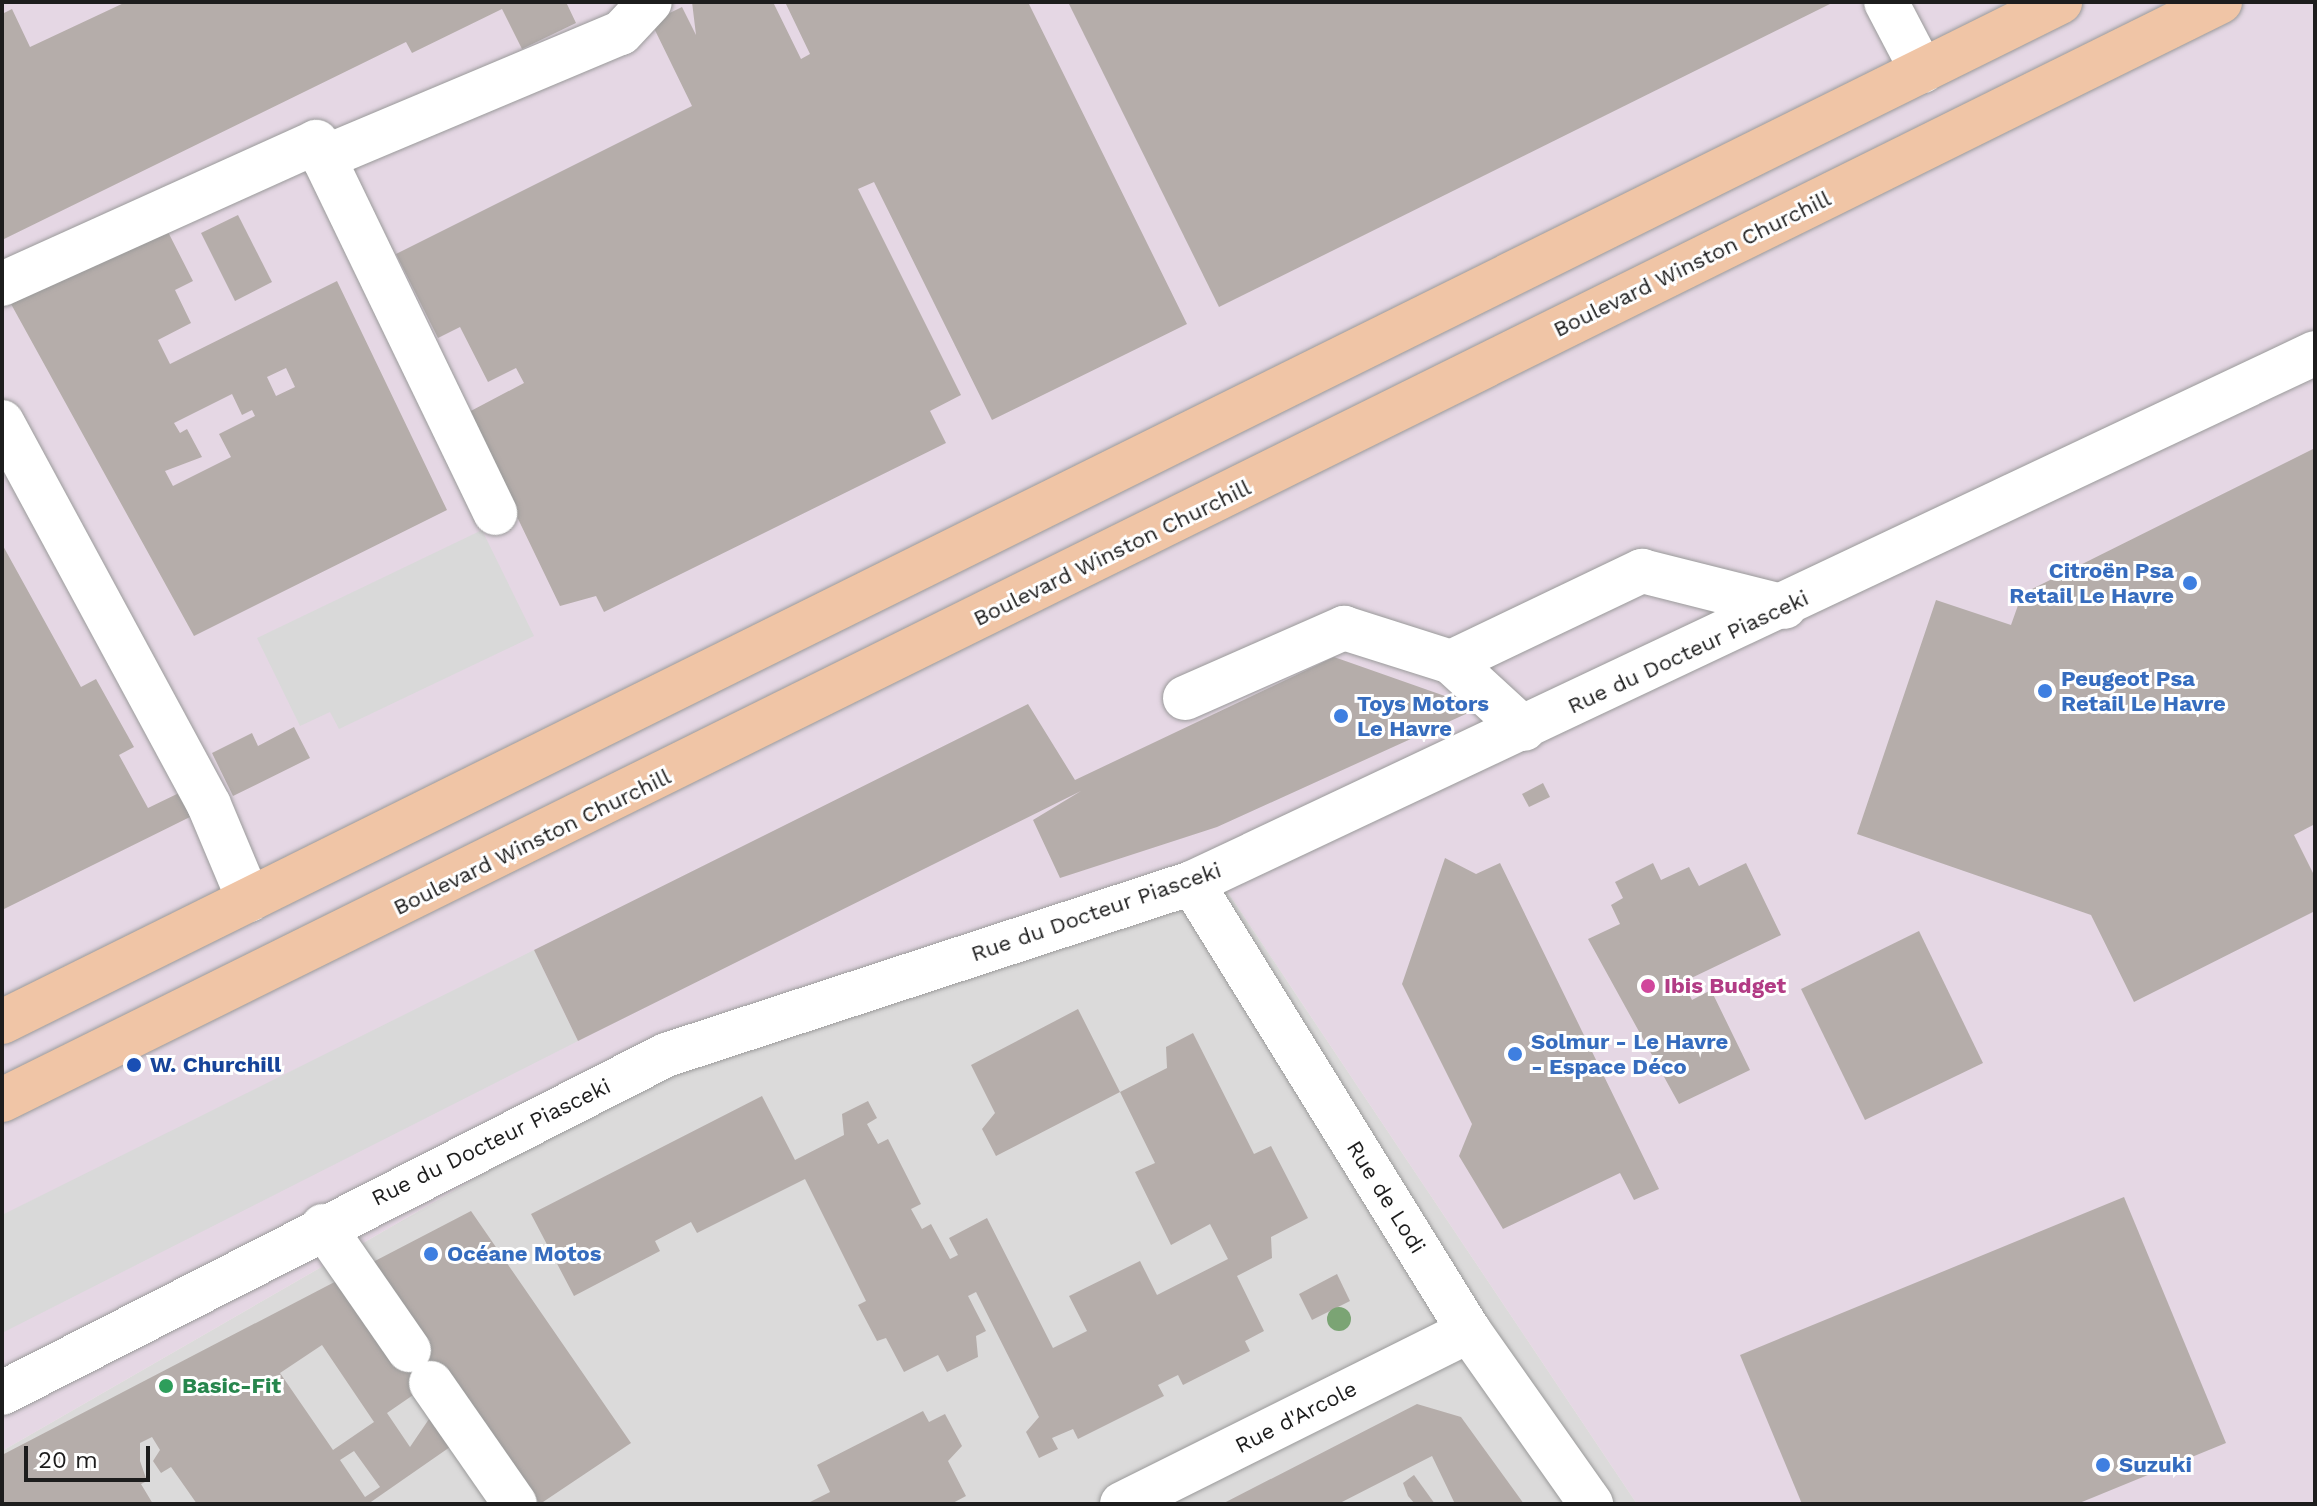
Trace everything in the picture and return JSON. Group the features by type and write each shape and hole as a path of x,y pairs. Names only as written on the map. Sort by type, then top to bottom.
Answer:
{"main road":[{"path":"2,1022 2060,2"},
{"name":"Boulevard Winston Churchill","path":"2,1100 2220,2"}],"street":[{"path":"323,158 621,33 650,2"},
{"path":"1886,2 1922,71"},
{"path":"2,284 316,142 495,513"},
{"name":"Rue du Docteur Piasceki","path":"2,1393 323,1226 666,1055 1192,883 1785,607 2315,353"},
{"path":"2,422 209,805 249,900"},
{"path":"1451,662 1642,571 1785,607"},
{"path":"1185,698 1344,628 1451,662 1524,729"},
{"name":"Rue de Lodi","path":"1192,883 1469,1331 1591,1504"},
{"path":"323,1226 515,1504"},
{"name":"Rue d'Arcole","path":"1122,1504 1469,1331"}],"shaded area":[{"path":"2,2 2315,2 2315,1504 1637,1504 1225,888 679,1061 2,1451"},
{"path":"482,530 534,636 339,729 330,712 300,726 257,638"},
{"path":"1225,888 1637,1504 2,1504 2,1451 679,1061"},
{"path":"534,950 578,1041 2,1333 2,1215"}],"building":[{"path":"126,2 566,2 576,23 522,49 502,9 412,53 406,42 2,240 2,14 12,9 30,47"},
{"path":"692,2 773,2 801,59 810,54 785,2 1028,2 1187,324 992,420 874,182 858,189 961,395 930,411 946,443 604,612 596,596 560,606 467,413 524,383 516,368 488,382 460,327 438,338 396,254 692,106 651,22 682,7 696,35"},
{"path":"1068,2 1834,2 1219,307"},
{"path":"238,215 272,282 235,301 201,233"},
{"path":"166,228 193,281 175,290 191,323 158,340 170,364 337,281 447,510 194,636 11,304","holes":["286,368 295,387 276,396 267,377","232,394 242,415 252,410 255,416 219,434 231,457 173,486 165,471 202,457 187,429 180,433 174,423"]},
{"path":"2315,448 2315,824 2294,835 2315,877 2315,911 2134,1002 2091,915 1857,834 1936,600 2011,625 2022,594"},
{"path":"2,544 81,687 96,679 134,747 119,755 148,808 179,793 192,816 2,910"},
{"path":"1334,657 1479,708 1217,827 1060,878 1033,820 1081,791 578,1041 534,950 1028,704 1075,780"},
{"path":"294,727 310,758 233,796 212,753 252,733 258,746"},
{"path":"1543,783 1550,797 1529,807 1522,794"},
{"name":"Solmur - Le Havre - Espace Déco","path":"1445,858 1476,874 1500,863 1659,1189 1634,1200 1620,1173 1503,1229 1459,1156 1472,1124 1402,984"},
{"name":"Ibis Budget","path":"1653,863 1661,880 1689,867 1699,886 1746,863 1781,935 1683,982 1692,1000 1711,990 1750,1070 1679,1104 1588,939 1620,924 1611,905 1623,898 1615,882"},
{"path":"1919,931 1983,1063 1865,1120 1801,989"},
{"path":"1078,1009 1120,1092 996,1156 982,1129 995,1113 971,1065"},
{"path":"1193,1033 1254,1154 1271,1146 1308,1218 1271,1237 1272,1258 1237,1276 1264,1331 1245,1341 1250,1351 1183,1385 1178,1375 1158,1385 1164,1396 1078,1439 1073,1429 1052,1438 1058,1449 1039,1458 1026,1432 1039,1417 976,1292 968,1296 986,1331 976,1336 978,1357 947,1372 938,1355 904,1372 886,1338 877,1341 858,1305 866,1301 805,1179 697,1233 691,1222 655,1241 660,1251 574,1296 531,1214 762,1096 795,1160 844,1135 842,1114 868,1101 877,1118 867,1124 878,1144 888,1139 921,1204 911,1209 922,1229 931,1224 950,1259 958,1255 949,1238 987,1218 1053,1348 1087,1331 1069,1296 1140,1261 1157,1295 1228,1259 1210,1224 1171,1245 1135,1172 1155,1163 1120,1092 1167,1068 1166,1047"},
{"path":"2124,1197 2226,1443 2077,1504 1802,1504 1740,1355"},
{"path":"471,1211 631,1443 540,1504 448,1371 387,1413 410,1447 429,1419 450,1447 368,1504 197,1504 171,1467 161,1473 153,1461 160,1450 152,1437 140,1443 140,1461 147,1481 141,1484 153,1504 2,1504 2,1455","holes":["322,1345 374,1422 333,1450 280,1373","354,1451 380,1487 365,1497 340,1460"]},
{"path":"1337,1274 1350,1301 1312,1320 1299,1294"},
{"path":"1417,1404 1461,1417 1524,1504 1455,1504 1432,1456 1338,1504 1222,1504"},
{"path":"923,1411 929,1422 945,1414 962,1446 948,1461 966,1496 951,1504 806,1504 830,1492 817,1465"},
{"path":"1414,1475 1435,1504 1415,1504 1408,1496 1403,1483"}],"place":[{"name":"Citroën Psa Retail Le Havre","path":"2190,583"},
{"name":"Peugeot Psa Retail Le Havre","path":"2045,691"},
{"name":"Toys Motors Le Havre","path":"1341,716"},
{"name":"Ibis Budget","path":"1648,986"},
{"name":"Solmur - Le Havre - Espace Déco","path":"1515,1054"},
{"name":"W. Churchill","path":"134,1065"},
{"name":"Océane Motos","path":"431,1254"},
{"name":"Basic-Fit","path":"166,1386"},
{"name":"Suzuki","path":"2103,1465"}]}
